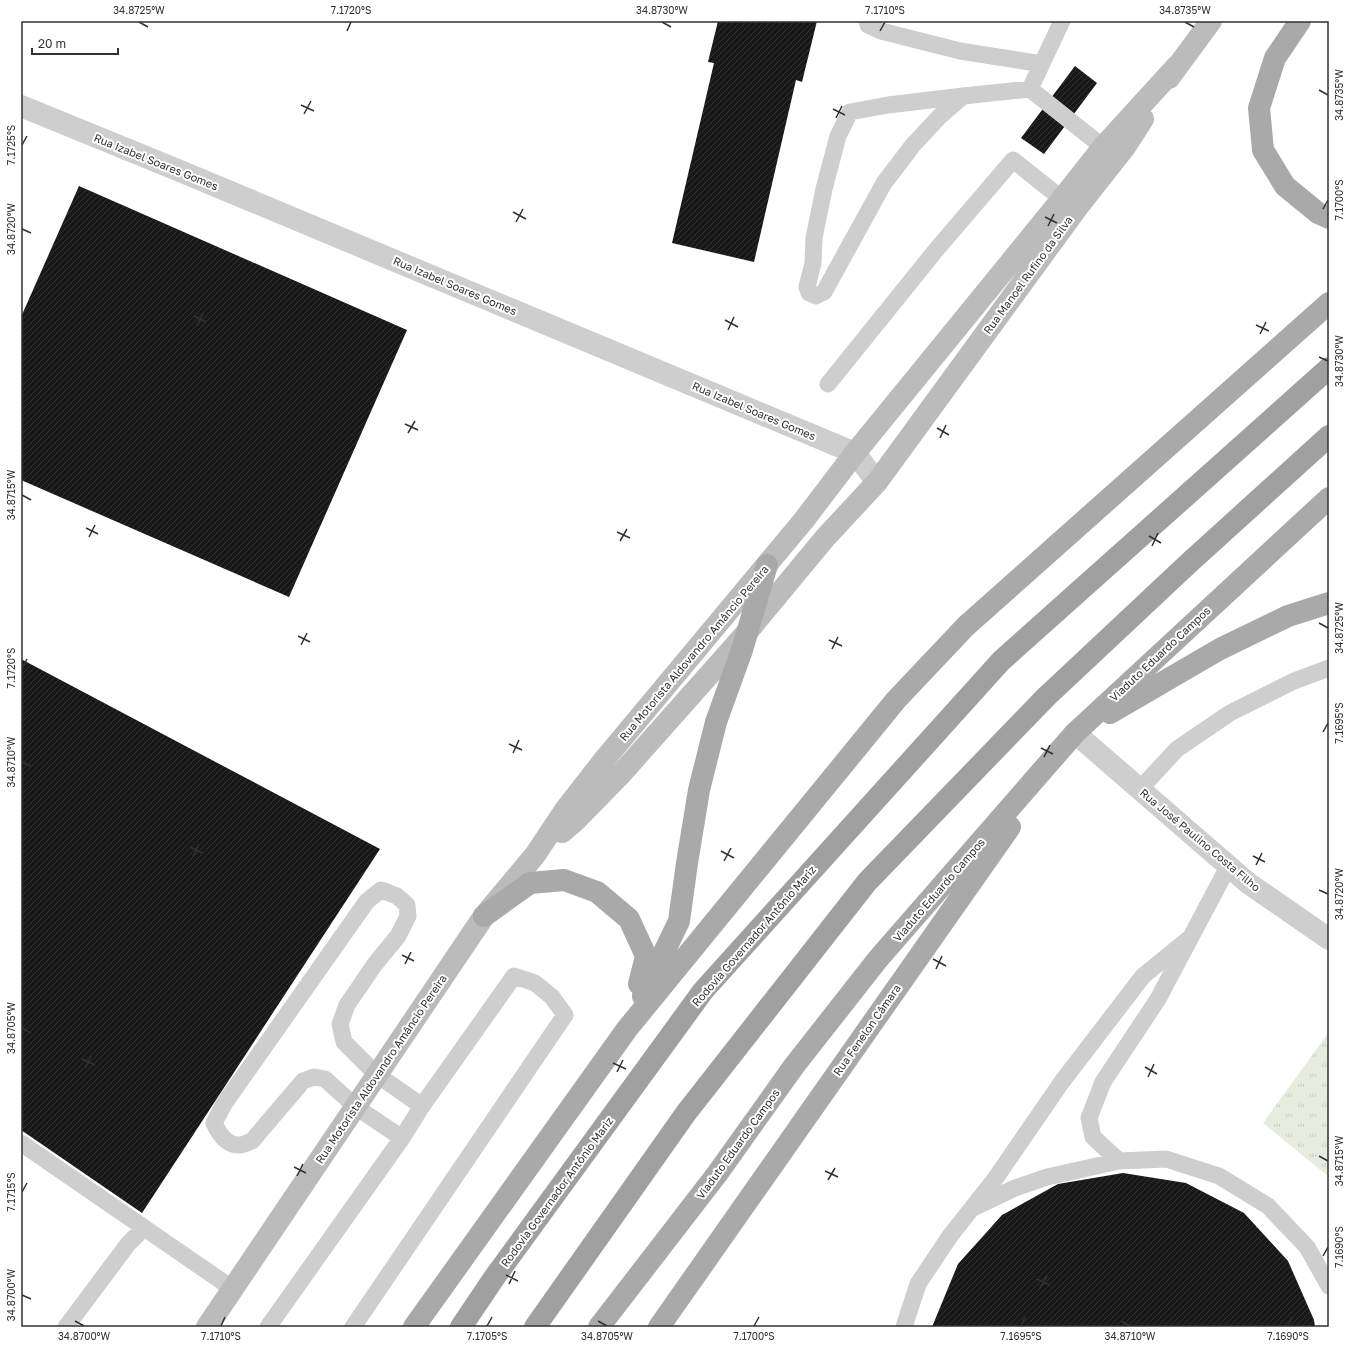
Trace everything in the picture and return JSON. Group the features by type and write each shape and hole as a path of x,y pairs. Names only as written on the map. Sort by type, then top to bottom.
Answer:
{"highway":[{"name":"Rodovia Governador Antônio Mariz","path":"461,1327 503,1265 703,991 1001,660 1329,368"},
{"path":"535,1327 686,1113 867,882 1046,697 1190,562 1329,436"}],"main road":[{"name":"Rua Manoel Rufino da Silva","path":"877,482 1077,208 1125,147 1177,66 1211,21"},
{"path":"1300,21 1275,58 1259,108 1263,150 1285,186 1318,213 1329,218"},
{"name":"Rua Manoel Rufino da Silva","path":"855,453 1103,147 1177,66"},
{"path":"414,1327 627,1029 896,700 966,626 1329,303"},
{"name":"Rua Motorista Aldovandro Amâncio Pereira","path":"207,1327 356,1107 376,1074 484,916 535,854 565,810 604,760 804,520 855,453"},
{"name":"Rua Motorista Aldovandro Amâncio Pereira","path":"535,854 575,821 621,774 748,631 825,538 877,482"},
{"name":"Viaduto Eduardo Campos","path":"599,1327 717,1174 794,1066 878,959 1075,733 1329,498"},
{"path":"627,1029 679,921 699,790 716,722 748,631 766,565"},
{"path":"1075,733 1220,649 1288,616 1329,603"},
{"name":"Rua Fenelon Câmara","path":"659,1327 1075,733"},
{"path":"484,916 530,882 564,880 597,892 629,919 646,956 627,1029"}],"street":[{"name":"Rua Izabel Soares Gomes","path":"21,106 202,180 855,453"},
{"path":"855,453 877,482"},
{"name":"Rua José Paulino Costa Filho","path":"1075,733 1228,867 1248,883 1329,939"}],"lane":[{"path":"867,21 868,25 881,31 960,51 1042,64"},
{"path":"1030,88 1062,21"},
{"path":"963,96 940,116 913,145 884,183 824,292 816,296 809,293 807,287 813,264 814,238 824,189 838,136 850,112 888,105 963,96 1030,88 1103,147"},
{"path":"828,384 936,250 1014,160 1062,199"},
{"path":"1140,789 1177,750 1230,713 1294,680 1329,668"},
{"path":"1119,1161 1093,1137 1089,1118 1103,1082 1158,999 1228,867"},
{"path":"402,1138 356,1107 325,1079 314,1077 303,1081 252,1141 240,1146 227,1142 219,1134 214,1123 224,1104 367,901 381,890 397,896 407,905 408,916 398,936 375,964 347,1005 340,1024 344,1042 376,1074 422,1106"},
{"path":"904,1327 918,1284 950,1236 995,1179 1061,1083 1143,976 1191,937"},
{"path":"268,1327 402,1138 422,1106 514,976 536,983 552,997 565,1015 353,1327"},
{"path":"21,1142 232,1289"},
{"path":"971,1209 1015,1188 1047,1177 1119,1161 1166,1159 1220,1176 1268,1206 1307,1247 1329,1286"},
{"path":"66,1327 128,1244 144,1228"}],"green space":[{"path":"1329,1032 1329,1177 1263,1123"}],"building":[{"path":"718,21 817,21 802,82 796,80 754,262 672,243 714,63 708,62"},
{"path":"1075,66 1097,83 1044,154 1021,138"},
{"path":"79,186 407,330 289,597 21,480 21,317"},
{"path":"21,659 380,849 142,1213 21,1130"},
{"path":"1123,1173 1186,1183 1244,1213 1288,1261 1314,1320 1315,1327 932,1327 958,1264 1002,1215 1058,1184"}]}
